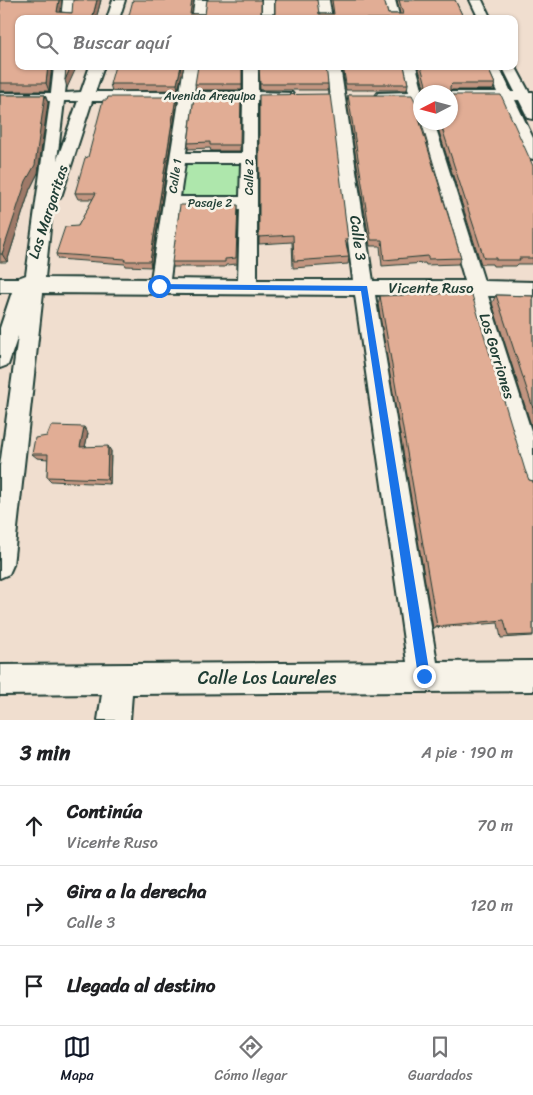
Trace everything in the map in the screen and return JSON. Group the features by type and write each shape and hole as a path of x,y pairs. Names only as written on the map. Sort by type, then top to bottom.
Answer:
{"street":[{"path":"67,15 69,0"},
{"path":"113,15 119,0"},
{"path":"199,15 201,0"},
{"path":"268,0 268,15"},
{"path":"323,0 325,15"},
{"path":"388,0 393,15"},
{"path":"476,0 483,15"},
{"path":"0,565 61,70"},
{"name":"Las Margaritas","path":"0,359 96,70"},
{"name":"Calle 1","path":"159,286 190,70"},
{"name":"Calle 2","path":"247,287 251,70"},
{"name":"Calle 3","path":"334,70 343,96 364,288 424,676"},
{"path":"410,70 415,85"},
{"path":"494,70 533,154"},
{"path":"512,70 528,96 533,115"},
{"name":"Avenida Arequipa","path":"0,97 299,96"},
{"path":"319,96 343,96"},
{"path":"368,96 413,99"},
{"path":"458,96 528,96"},
{"name":"Los Gorriones","path":"428,130 533,475"},
{"path":"178,158 249,158"},
{"name":"Pasaje 2","path":"171,203 249,203"},
{"name":"Vicente Ruso","path":"0,285 533,289"},
{"name":"Calle Los Laureles","path":"0,680 533,676"},
{"path":"114,720 119,679"}],"green space":[{"path":"184,163 240,163 240,200 178,199"}],"building":[{"path":"0,0 59,0 57,12 72,13 73,0 97,0 93,15 15,15 15,70 48,70 46,83 0,83"},
{"path":"133,0 192,0 190,14 205,14 207,0 261,0 261,14 275,14 275,0 317,0 319,14 334,14 332,0 384,0 388,14 403,14 399,0 455,0 462,15 129,15"},
{"path":"66,70 69,70 65,80"},
{"path":"114,70 180,70 177,84 110,84"},
{"path":"197,70 242,70 242,84 195,84"},
{"path":"259,70 326,70 328,84 260,84"},
{"path":"344,70 405,70 408,84 346,84"},
{"path":"422,70 489,70 495,84 426,85"},
{"path":"330,94 348,239 345,239 349,257 294,261 293,235 259,237 259,95"},
{"path":"0,95 45,95 35,165 26,181 2,254 0,254"},
{"path":"348,95 412,95 413,130 422,130 461,258 428,259 428,256 384,260 382,240 371,240"},
{"path":"458,95 501,95 533,166 533,258 496,260 496,258 484,258 443,130 458,130"},
{"path":"108,97 176,97 150,261 124,261 125,259 56,254 65,227 78,226 96,193 75,193 85,158 88,157 103,100 107,100"},
{"path":"194,97 241,97 240,145 210,145 210,142 188,143"},
{"path":"180,205 238,205 236,258 225,259 225,262 172,262"},
{"path":"460,293 472,295 525,470 529,480 533,481 533,635 508,636 504,620 437,626 380,296"},
{"path":"496,295 533,296 533,408"},
{"path":"51,426 84,427 80,447 108,446 107,479 47,477 48,454 32,454 35,438 47,436"}],"route":[{"path":"159,286 364,288 424,676"}]}
